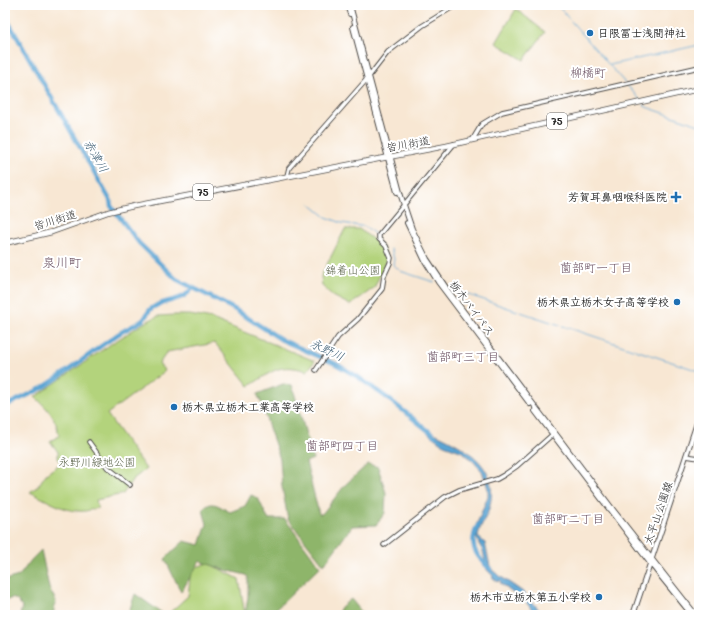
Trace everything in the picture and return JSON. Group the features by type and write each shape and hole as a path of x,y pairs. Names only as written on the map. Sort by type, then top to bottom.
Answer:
{"main road":[{"name":"栃木バイパス","path":"348,6 352,11 368,78"},
{"name":"栃木バイパス","path":"348,6 403,206 420,245 441,280 554,433 692,615"},
{"name":"皆川街道","path":"5,242 52,232 119,209 454,144 699,90"},
{"name":"太平山公園線","path":"633,615 699,417"},
{"name":"栃木バイパス","path":"651,561 696,615"}],"street":[{"path":"287,176 289,168 368,78 388,52 422,26 456,5"},
{"path":"473,139 480,126 502,112 699,67"},
{"path":"316,370 338,337 358,319 382,289 384,276 391,258 386,246 379,237 454,144"},
{"path":"384,545 445,497 460,490 495,480 517,466 554,433"},
{"path":"89,442 107,467 130,485"},
{"path":"686,456 699,458"}],"green space":[{"path":"516,9 545,32 524,60 496,43"},
{"name":"錦着山公園","path":"345,229 359,229 382,246 388,258 374,288 350,305 333,296 322,286 321,276"},
{"name":"永野川緑地公園","path":"190,315 212,319 315,361 307,371 297,368 282,368 270,373 249,386 215,343 167,352 159,364 165,371 107,414 146,469 132,480 123,494 96,500 98,508 82,511 60,507 30,492 38,486 46,474 61,463 58,458 58,452 50,441 59,436 58,429 48,410 35,397 144,323 158,316"},
{"path":"283,384 292,385 313,459 306,462 319,514 322,514 345,485 368,464 378,467 386,493 385,513 376,525 352,526 324,565 288,519 282,487 280,459 268,425 264,408 257,394"},
{"path":"251,495 258,498 268,519 285,519 320,567 275,610 279,615 245,615 248,597 248,577 246,575 225,570 200,561 181,592 165,559 184,541 200,545 207,524 203,510 206,506 212,504 216,505 230,512 245,506"},
{"path":"41,550 49,588 56,601 53,615 20,615 22,607 17,600 12,598 5,601 5,580 19,576"},
{"path":"208,563 239,579 245,615 167,615 188,596 191,569"},
{"path":"135,594 165,615 128,615"},
{"path":"351,599 364,615 337,615 341,607"}],"water":[{"path":"430,431 465,450 484,467 489,478 492,491 489,509 478,537 485,543 492,570 523,592 543,615 536,615 523,598 514,594 500,583 500,580 498,582 487,570 483,551 475,534 476,526 488,496 488,489 482,471 463,452 444,445 429,434"}],"waterway":[{"path":"557,5 625,83"},
{"name":"赤津川","path":"5,16 110,200 111,206 139,243 176,279 234,309 282,340 336,364 358,377 435,436"},
{"path":"610,65 699,45"},
{"path":"627,85 641,101"},
{"path":"643,103 646,107 699,125"},
{"path":"309,203 326,217 342,223 366,227 376,235"},
{"path":"391,249 394,259 393,264 400,271 434,282"},
{"name":"永野川","path":"5,406 44,387 96,349 143,320 152,308 184,296 189,293 192,288"},
{"path":"448,288 699,371"},
{"name":"永野川","path":"478,525 473,544 480,559 490,569"}],"place":[{"name":"日限冨士浅間神社","path":"590,33"},
{"name":"芳賀耳鼻咽喉科医院","path":"676,197"},
{"name":"栃木県立栃木女子高等学校","path":"677,302"},
{"name":"栃木県立栃木工業高等学校","path":"174,407"},
{"name":"栃木市立栃木第五小学校","path":"599,597"}],"district":[{"name":"柳橋町","path":"588,73"},
{"name":"泉川町","path":"62,262"},
{"name":"薗部町一丁目","path":"596,268"},
{"name":"薗部町三丁目","path":"463,357"},
{"name":"薗部町四丁目","path":"342,446"},
{"name":"薗部町二丁目","path":"568,519"}]}
